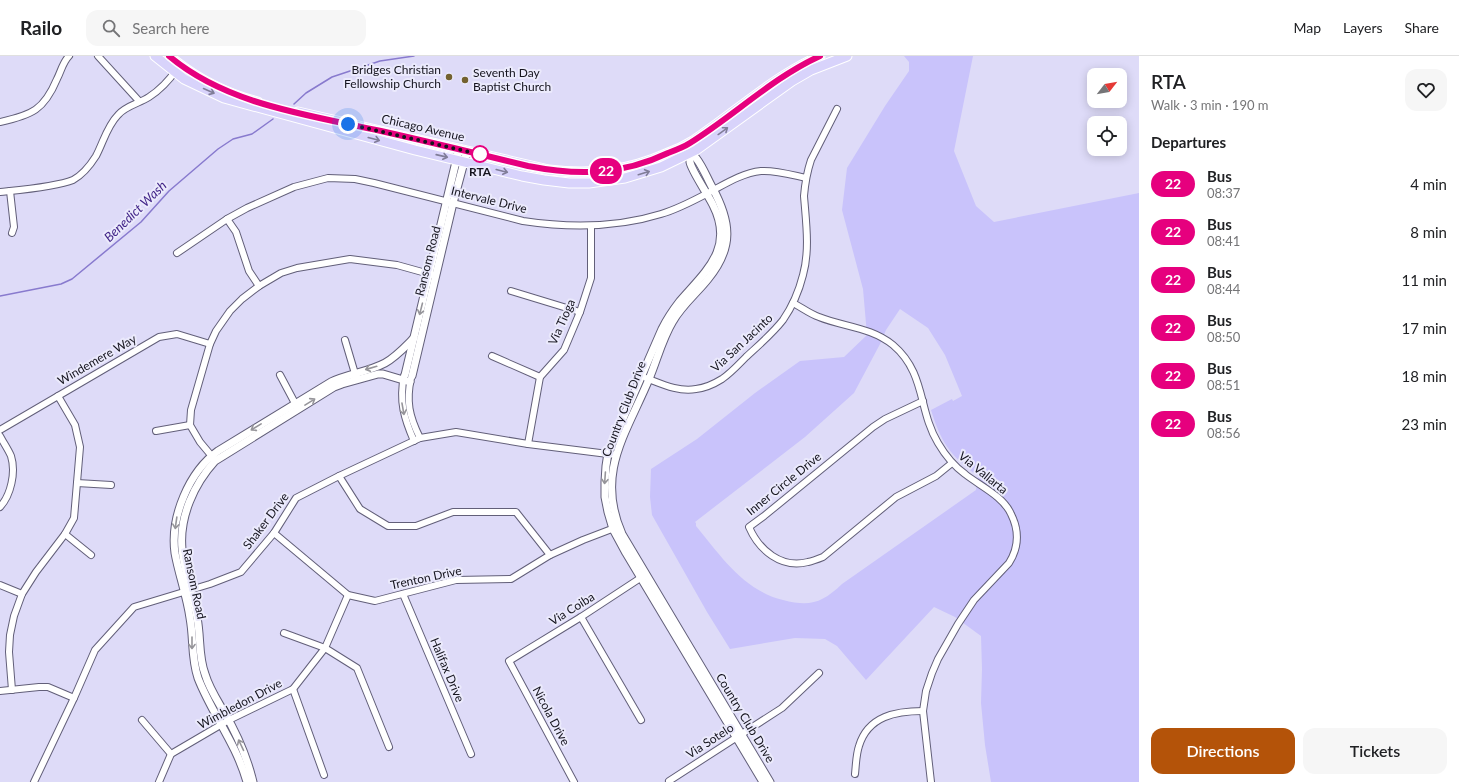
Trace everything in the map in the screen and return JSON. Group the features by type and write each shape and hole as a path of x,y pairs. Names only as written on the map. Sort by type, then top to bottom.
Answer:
{"main road":[{"name":"Chicago Avenue","path":"155,56 177,69 251,100 301,113 549,170 572,173 592,173 625,168 688,149 788,73 820,56"},
{"name":"Chicago Avenue","path":"169,56 177,69 200,88 231,100 381,141 500,171 544,180 568,183 589,183 625,178 656,169 792,81 821,65 847,56"}],"street":[{"path":"0,122 26,116 42,104 49,96 68,56"},
{"path":"98,56 140,101"},
{"path":"0,192 61,183 74,179 86,170 96,156 103,139 118,115 159,90 177,69"},
{"name":"Via San Jacinto","path":"645,377 669,387 683,390 708,386 721,380 773,331 783,319 793,303 804,274 807,255 804,196 806,178 811,160 837,109"},
{"name":"Country Club Drive","path":"616,528 611,484 616,454 662,329 670,314 702,277 715,259 720,241 722,230 710,192 697,159 688,149"},
{"name":"Ransom Road","path":"408,375 463,150"},
{"name":"Intervale Drive","path":"177,253 227,219 247,208 294,187 328,178 355,179 374,183 523,221 548,225 591,226 615,224 662,214 686,204 736,178 754,172 772,172 806,178"},
{"path":"10,191 14,227 12,233"},
{"path":"227,219 236,232 249,271 259,286"},
{"name":"Via Tioga","path":"540,377 564,350 580,312 591,278 591,226"},
{"path":"213,458 200,442 190,425 193,401 210,344 216,331 230,311 242,298 281,273 297,268 350,259 397,265 433,275"},
{"name":"Ransom Road","path":"408,375 414,338 433,275"},
{"path":"511,291 580,312"},
{"name":"Via Vallarta","path":"793,303 819,317 874,332 892,344 899,351 912,368 924,401 930,426 937,442 952,463 1001,500 1012,516 1016,528 1017,538 1013,556 1009,563 974,600 958,624 938,659 926,691 923,711 931,782"},
{"name":"Windemere Way","path":"0,430 159,337 168,334 176,334 210,344"},
{"name":"Ransom Road","path":"247,782 243,767 205,675 199,650 198,624 188,590 181,537 183,524 191,499 196,487 213,458 296,407 334,387 378,367 395,357 414,338"},
{"path":"345,340 356,377"},
{"path":"492,356 540,377 528,444"},
{"path":"395,357 408,375 401,396 404,414 417,439"},
{"name":"Ransom Road","path":"356,377 378,374 408,375"},
{"path":"280,375 296,407"},
{"name":"Country Club Drive","path":"645,377 608,453 605,497 616,528 643,576 739,735 770,782"},
{"path":"12,690 9,652 10,635 14,616 22,594 36,572 65,534 74,518 80,447 75,425 58,396"},
{"name":"Inner Circle Drive","path":"924,401 873,426 749,527 753,537 765,550 777,559 792,563 809,562 823,557 896,497 936,476 952,463"},
{"path":"156,431 190,425"},
{"name":"Shaker Drive","path":"34,782 95,650 134,607 210,584 241,572 274,533 296,498 417,439 456,432 528,444 616,454"},
{"path":"0,436 11,456 13,472 10,488 0,507"},
{"path":"339,476 360,509 388,526 416,526 453,512 516,512 550,555"},
{"path":"77,483 111,485"},
{"name":"Trenton Drive","path":"274,533 348,595 375,601 456,580 511,579 550,555 616,528"},
{"path":"65,534 91,555"},
{"name":"Via Coiba","path":"509,661 581,617 643,576"},
{"path":"0,585 22,594"},
{"name":"Halifax Drive","path":"403,594 471,754"},
{"name":"Wimbledon Drive","path":"171,754 225,722 293,689 325,648 348,595"},
{"path":"581,617 640,720"},
{"path":"284,633 325,648 358,668 389,747"},
{"name":"Nicola Drive","path":"509,661 574,782"},
{"name":"Via Sotelo","path":"669,781 782,708 819,673"},
{"path":"0,691 48,687 74,698"},
{"path":"293,689 324,775"},
{"path":"855,774 860,744 863,737 872,725 894,713 904,711 923,711"},
{"path":"142,720 171,754 159,782"},
{"name":"Ransom Road","path":"225,722 242,747 249,765 253,782"},
{"name":"Country Club Drive","path":"739,735 763,782"}],"shaded area":[{"path":"904,56 973,56 954,151 976,206 994,222 1139,193 1139,782 991,782 985,745 981,703 981,636 955,617 934,607 866,680 837,646 825,639 795,638 730,649 707,612 652,515 650,497 651,469 697,439 755,393 800,361 844,357 867,335 863,289 842,210 847,168 885,106 909,71 909,62","holes":["900,309 928,328 945,355 962,396 953,401 952,399 931,410 943,440 948,448 960,462 978,476 976,490 842,584 828,596 815,602 801,603 783,600 769,595 744,580 724,560 696,526 695,522 805,437 854,393 886,330"]}],"waterway":[{"path":"294,104 306,93 332,77 380,61 414,56"},
{"name":"Benedict Wash","path":"0,296 61,284 72,279 141,222 169,191 218,149 233,139 252,134 273,119"}],"bus line":[{"name":"22","path":"169,56 192,74 207,82 251,100 528,166 572,173 592,173 625,168 654,160 685,146 788,73 808,61 820,56"}],"place":[{"name":"Bridges Christian Fellowship Church","path":"449,77"},
{"name":"Seventh Day Baptist Church","path":"465,80"},
{"name":"RTA","path":"480,154"}],"route":[{"path":"348,124 483,155 480,154"}]}
